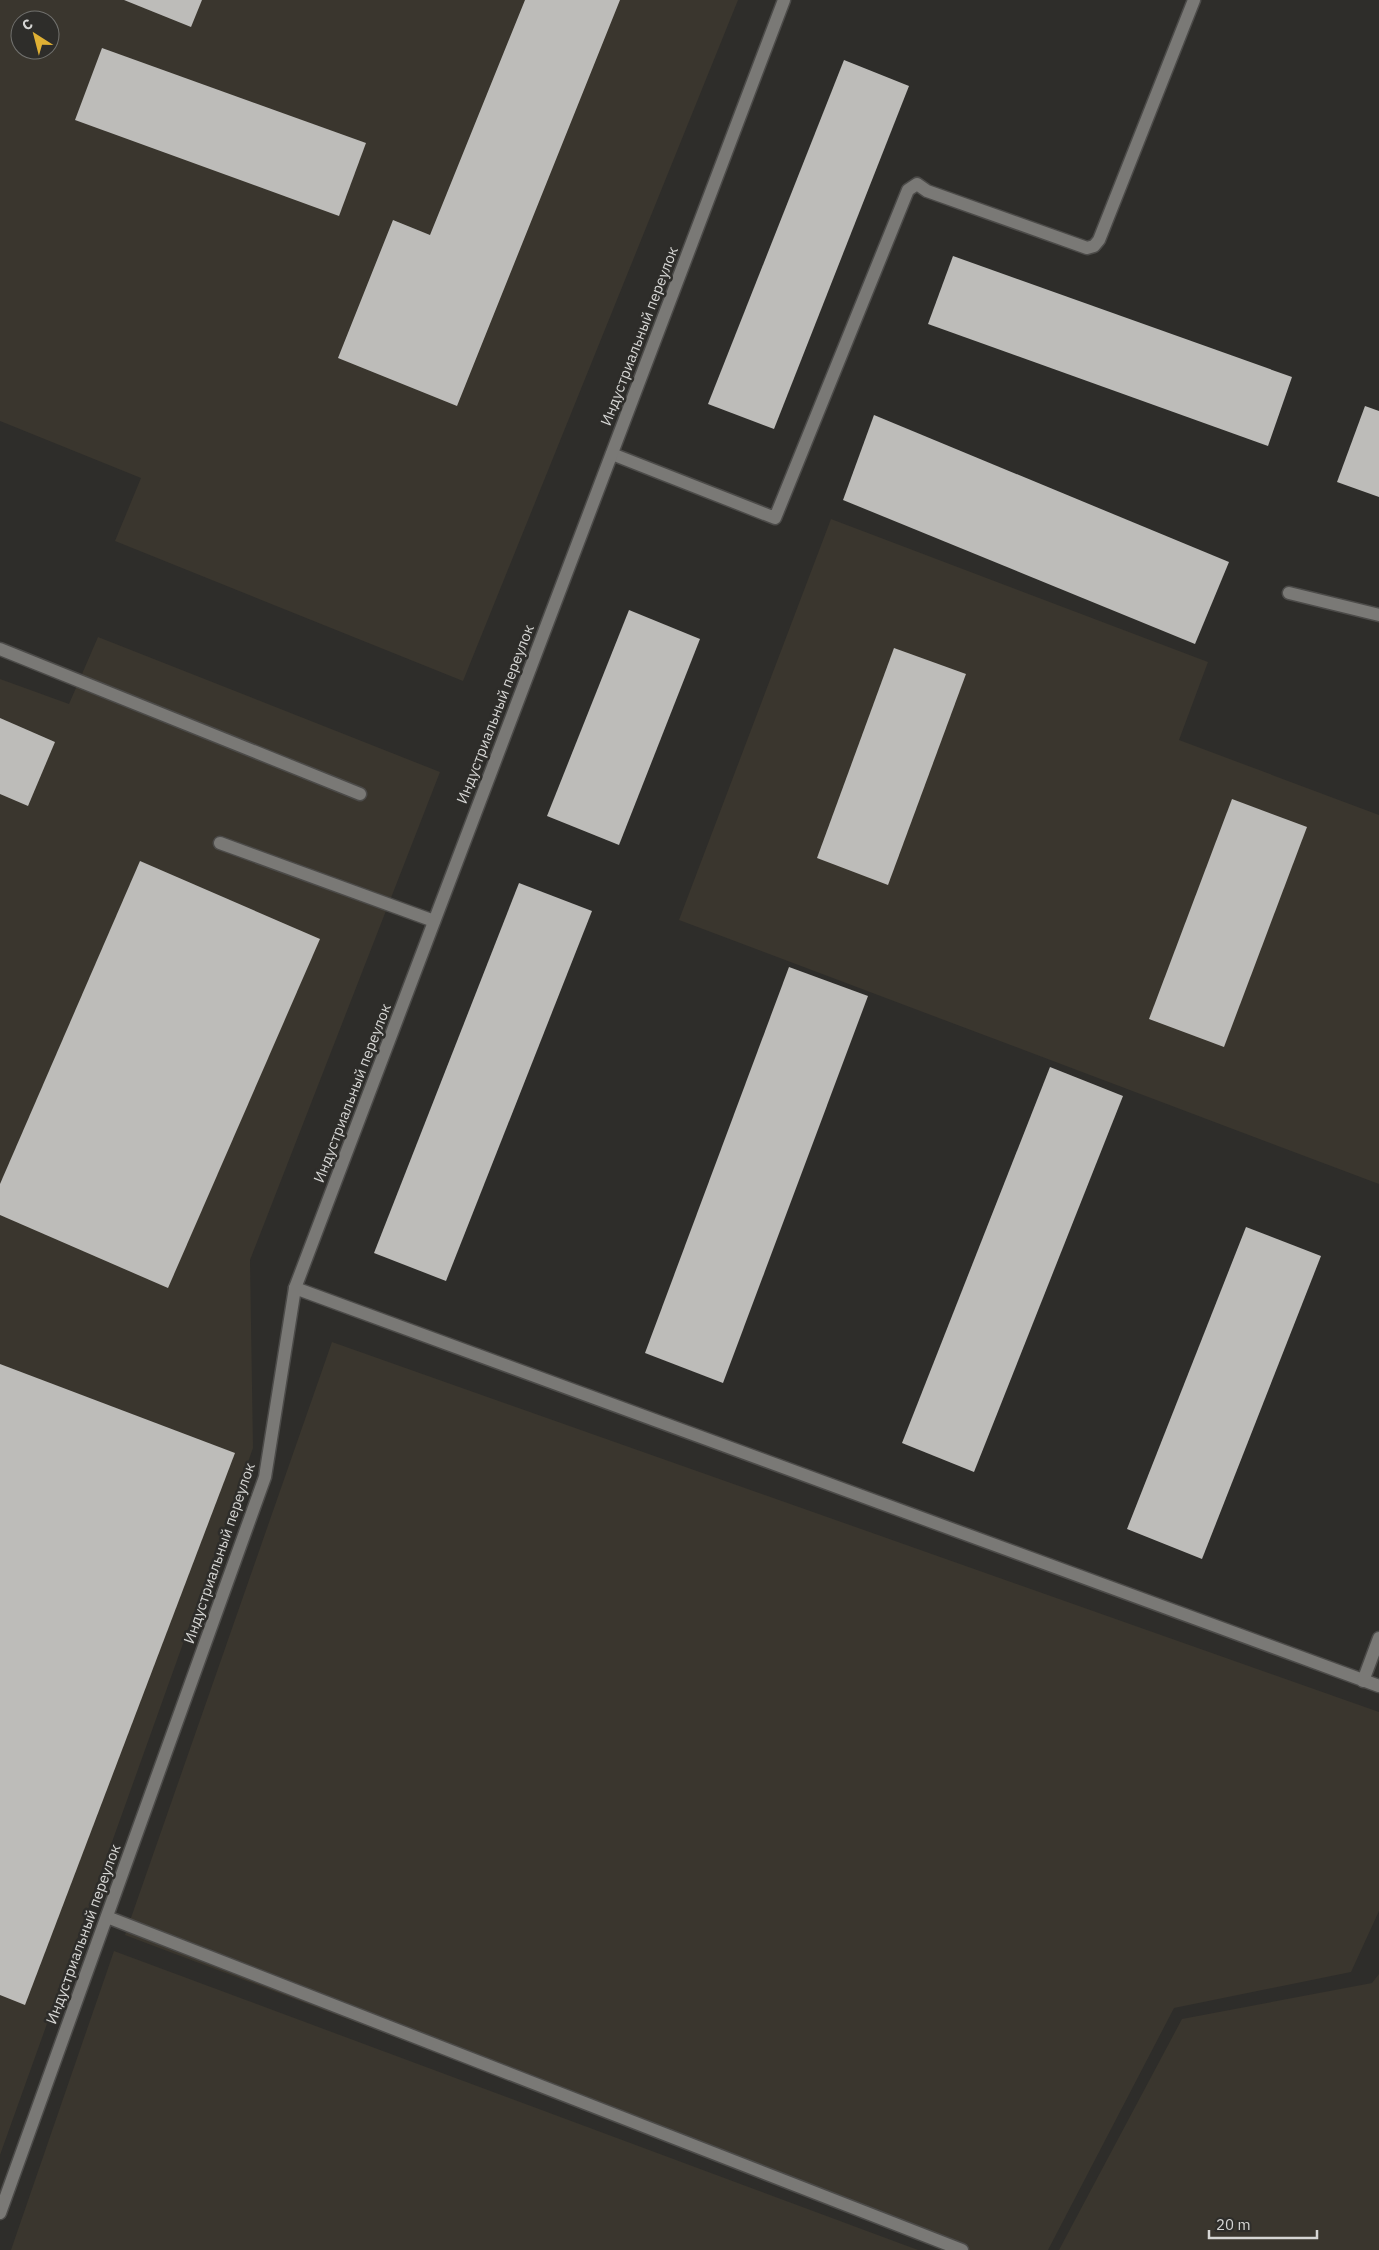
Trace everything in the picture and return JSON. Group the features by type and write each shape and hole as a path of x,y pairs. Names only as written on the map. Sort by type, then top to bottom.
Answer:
{"street":[{"name":"Индустриальный переулок","path":"0,2213 265,1476 295,1288 784,0"},
{"path":"612,454 775,518 908,190 917,184 927,191 1087,248 1094,246 1099,240 1194,0"},
{"path":"1288,593 1379,615"},
{"path":"0,649 360,794"},
{"path":"220,843 434,921"},
{"path":"295,1288 1379,1686"},
{"path":"1364,1681 1379,1638"},
{"path":"107,1917 962,2250"}],"shaded area":[{"path":"0,0 738,0 463,681 115,541 141,478 0,421"},
{"path":"831,519 1208,662 1179,740 1379,815 1379,1184 679,920"},
{"path":"98,637 440,772 250,1260 253,1448 0,2155 0,679 69,704"},
{"path":"332,1342 1379,1712 1379,1911 1351,1972 1174,2008 1048,2250 959,2250 125,1935"},
{"path":"114,1951 918,2250 11,2250"},
{"path":"1379,1974 1379,2250 1059,2250 1182,2019 1372,1983"}],"building":[{"path":"124,0 202,0 191,27"},
{"path":"525,0 620,0 457,406 338,358 393,220 430,235"},
{"path":"102,48 366,143 339,216 75,120"},
{"path":"844,60 909,86 774,429 708,404"},
{"path":"953,256 1292,377 1268,446 928,324"},
{"path":"1365,406 1379,411 1379,497 1337,482"},
{"path":"874,415 1229,562 1195,644 843,500"},
{"path":"629,610 700,639 619,845 547,816"},
{"path":"894,648 966,674 888,885 817,858"},
{"path":"0,718 55,742 28,806 0,794"},
{"path":"1232,799 1307,827 1224,1047 1149,1019"},
{"path":"140,861 320,939 168,1288 0,1215 0,1184"},
{"path":"519,883 592,911 446,1281 374,1253"},
{"path":"789,967 868,996 723,1383 645,1353"},
{"path":"1050,1067 1123,1096 974,1472 902,1443"},
{"path":"1246,1227 1321,1256 1202,1559 1127,1529"},
{"path":"0,1364 235,1453 25,2005 0,1995"}]}
